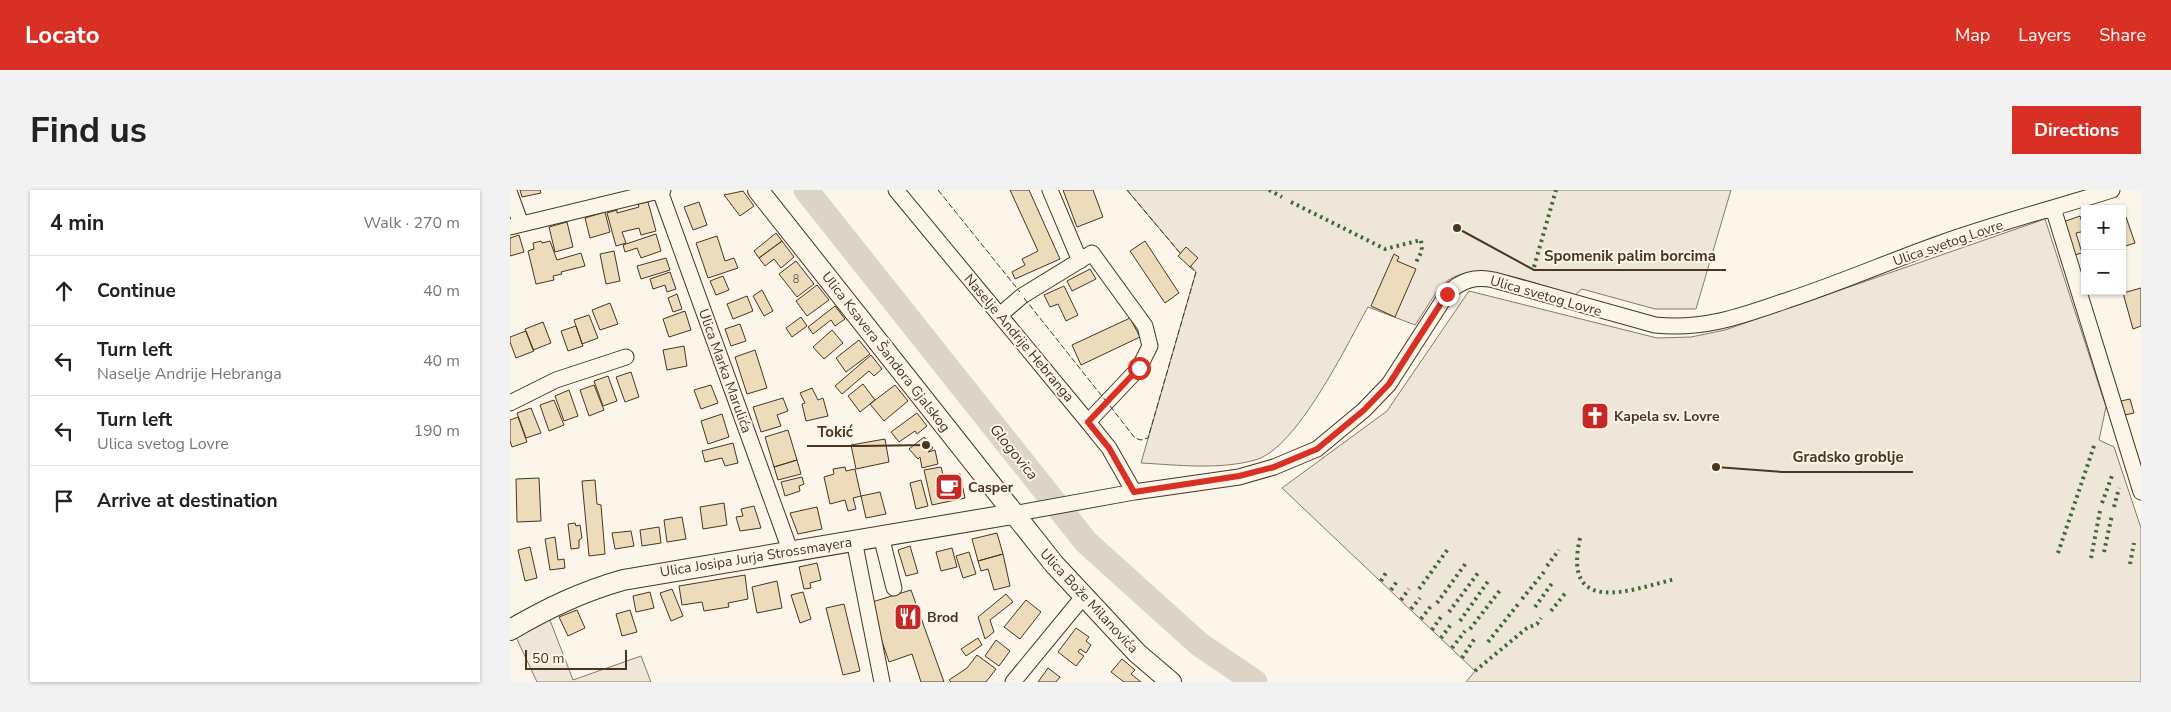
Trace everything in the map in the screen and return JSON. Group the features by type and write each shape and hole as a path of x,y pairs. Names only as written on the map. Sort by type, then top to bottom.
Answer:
{"main road":[{"name":"Ulica Ksavera Šandora Gjalskog","path":"758,190 1013,514"},
{"name":"Ulica Josipa Jurja Strossmayera","path":"510,630 560,602 586,591 623,580 790,550 1013,514"},
{"name":"Ulica Bože Milanovića","path":"1013,514 1083,597 1137,653 1171,682"}],"street":[{"path":"510,194 515,225 661,190"},
{"name":"Ulica Marka Marulića","path":"661,190 790,550"},
{"name":"Naselje Andrije Hebranga","path":"896,190 1109,448 1134,492"},
{"path":"1050,190 1080,260"},
{"name":"Ulica svetog Lovre","path":"1013,514 1134,492 1239,476 1282,464 1317,449 1364,410 1389,384 1447,294 1466,280 1481,278 1494,280 1655,325 1679,328 1702,326 1739,317 1847,280 1941,243 2112,190"},
{"path":"2053,208 2141,492"},
{"path":"1000,315 1022,296 1092,253 1146,326 1150,346 1139,368 1088,422"},
{"path":"510,403 556,380 626,357"},
{"path":"881,536 894,588"},
{"path":"854,540 882,682"},
{"path":"1013,682 1083,597"}],"shaded area":[{"path":"1127,190 1731,190 1696,309 1655,309 1582,289 1575,295 1510,276 1492,273 1475,272 1460,275 1447,281 1434,295 1415,325 1368,307 1334,369 1304,417 1271,452 1255,460 1241,463 1198,466 1141,463 1196,272"},
{"path":"2045,219 2106,407 2099,440 2114,447 2141,528 2141,682 1466,682 1475,671 1282,488 1387,411 1469,291 1657,338 1691,337 1725,330"},
{"path":"548,615 573,680 641,656 651,682 537,682 515,635"}],"building":[{"path":"520,190 540,190 541,193 522,197"},
{"path":"1010,190 1029,190 1060,259 1015,279 1012,272 1025,265 1022,259 1038,251"},
{"path":"1063,190 1093,190 1103,217 1077,227"},
{"path":"743,191 754,206 740,216 724,195"},
{"path":"648,202 656,231 641,235 639,228 622,232 626,243 616,246 607,213 617,210 617,213 639,207 638,204"},
{"path":"699,202 707,225 693,230 684,207"},
{"path":"605,212 610,232 590,238 585,218"},
{"path":"2080,216 2081,232 2076,233 2081,253 2074,255 2063,222"},
{"path":"2126,217 2135,243 2126,246"},
{"path":"567,222 573,247 555,252 549,227"},
{"path":"776,233 782,241 759,258 754,251"},
{"path":"656,234 661,251 641,258 637,248 625,252 623,245"},
{"path":"519,235 524,252 510,256 510,238"},
{"path":"717,236 725,261 734,258 738,268 708,278 696,243"},
{"path":"541,241 542,243 550,241 557,260 581,253 585,266 561,272 562,274 553,276 554,280 536,284 528,251 534,249 533,243"},
{"path":"782,241 794,257 781,268 774,259 765,266 759,258"},
{"path":"1145,241 1179,293 1165,303 1130,251"},
{"path":"1186,247 1198,258 1190,267 1178,256"},
{"path":"614,251 620,281 606,284 600,254"},
{"path":"1394,254 1399,257 1397,261 1416,269 1395,317 1371,306"},
{"path":"666,258 670,270 641,279 637,266"},
{"path":"796,261 814,284 797,297 779,274"},
{"path":"1090,269 1096,279 1072,291 1067,281"},
{"path":"670,272 676,289 667,292 665,285 653,289 650,279"},
{"path":"723,276 729,290 716,295 710,281"},
{"path":"817,285 829,300 807,316 796,301"},
{"path":"1064,286 1078,315 1066,321 1058,304 1050,307 1044,295"},
{"path":"2141,288 2141,326 2133,329 2124,295 2126,295 2126,292"},
{"path":"762,290 773,311 764,316 753,296"},
{"path":"677,294 682,309 673,312 668,298"},
{"path":"747,296 753,311 733,319 727,304"},
{"path":"610,303 618,324 600,330 592,310"},
{"path":"835,306 845,319 835,326 831,320 813,334 808,327"},
{"path":"685,311 691,330 669,337 663,319"},
{"path":"589,315 598,338 582,344 574,320"},
{"path":"801,317 807,326 792,337 786,328"},
{"path":"1130,318 1140,337 1081,365 1072,345"},
{"path":"543,322 551,343 533,350 525,329"},
{"path":"740,324 746,341 731,346 725,329"},
{"path":"576,326 583,346 568,351 561,331"},
{"path":"832,330 843,343 824,359 813,347"},
{"path":"526,331 534,351 516,358 510,337"},
{"path":"859,340 870,354 846,372 836,358"},
{"path":"684,346 687,366 667,370 663,350"},
{"path":"755,350 767,388 747,394 735,357"},
{"path":"871,355 882,369 874,376 869,371 842,394 835,386"},
{"path":"631,372 639,397 625,402 616,377"},
{"path":"608,376 617,401 603,406 594,381"},
{"path":"863,384 875,400 860,412 848,396"},
{"path":"594,385 604,410 589,416 580,390"},
{"path":"711,385 718,403 701,409 694,390"},
{"path":"895,385 908,401 884,421 870,404"},
{"path":"812,388 818,400 823,398 828,416 806,421 802,404 805,403 800,393"},
{"path":"569,390 578,416 564,421 555,396"},
{"path":"783,398 788,411 777,415 781,426 761,432 753,407"},
{"path":"2130,399 2134,413 2125,415 2121,401"},
{"path":"554,400 564,425 549,431 540,405"},
{"path":"531,408 541,433 526,438 517,413"},
{"name":"Kapela sv. Lovre","path":"1585,408 1601,410 1606,413 1607,418 1600,424 1583,421"},
{"path":"917,413 927,426 917,434 915,431 899,442 891,432"},
{"path":"722,414 729,437 708,444 701,421"},
{"path":"518,417 527,442 512,447 510,441 510,420"},
{"path":"788,430 797,460 774,467 765,437"},
{"path":"924,437 933,448 928,452 935,450 938,464 922,468 920,457 918,459 909,449"},
{"path":"885,439 889,462 856,469 851,445"},
{"path":"733,443 738,463 725,466 722,458 705,462 702,451"},
{"path":"797,460 801,474 778,480 774,467"},
{"path":"845,467 846,471 855,469 861,496 853,498 856,509 848,511 845,500 830,504 824,477 834,474 833,469"},
{"path":"941,467 944,478 960,474 965,498 932,505 924,470"},
{"path":"802,477 804,484 799,486 800,491 785,496 781,482"},
{"path":"539,478 541,521 517,522 516,479"},
{"path":"595,480 597,504 601,505 605,554 589,556 582,481"},
{"path":"921,480 928,506 916,509 910,483"},
{"path":"880,492 886,514 866,518 861,496"},
{"path":"724,503 727,525 703,529 700,507"},
{"path":"754,506 761,528 740,531 736,517 743,516 741,509"},
{"path":"817,507 822,529 798,534 790,513"},
{"path":"682,517 686,539 667,542 664,520"},
{"path":"575,523 576,526 580,525 582,538 579,540 579,548 571,549 568,524"},
{"path":"659,527 661,543 642,546 640,530"},
{"path":"631,531 634,546 615,549 612,533"},
{"path":"997,533 1003,554 978,561 972,539"},
{"path":"555,537 558,560 564,559 565,568 550,570 545,539"},
{"path":"910,546 918,573 906,576 898,550"},
{"path":"530,547 537,578 525,581 518,550"},
{"path":"952,548 957,567 941,571 936,552"},
{"path":"969,552 976,574 963,578 956,556"},
{"path":"1003,554 1010,586 994,590 988,569 981,571 978,561"},
{"path":"817,563 821,580 810,583 811,588 804,589 799,567"},
{"path":"745,575 748,599 728,603 729,607 704,611 702,602 682,605 679,586"},
{"path":"777,581 782,608 757,613 752,587"},
{"path":"672,589 683,616 671,621 660,593"},
{"path":"911,590 944,682 921,682 912,654 889,662 869,603"},
{"path":"650,592 654,608 636,612 633,596"},
{"path":"803,592 811,619 800,623 791,595"},
{"path":"1006,594 1013,602 990,620 994,632 985,639 978,617"},
{"path":"1026,600 1041,612 1020,639 1004,627"},
{"path":"844,604 860,671 843,675 826,608"},
{"path":"577,610 585,628 568,636 559,617"},
{"path":"630,610 637,632 622,636 616,614"},
{"path":"1076,628 1089,637 1086,641 1091,645 1086,653 1080,649 1078,652 1084,656 1076,666 1058,652"},
{"path":"978,638 982,645 966,656 961,649"},
{"path":"996,640 1010,651 999,666 985,656"},
{"path":"977,655 996,669 986,682 951,682 949,680 967,668"},
{"path":"1122,659 1135,670 1131,674 1141,682 1124,682 1111,672"},
{"path":"1048,668 1060,677 1056,682 1038,682"}],"waterway":[{"name":"Glogovica","path":"806,190 1086,542 1199,644 1255,682"}],"hedge":[{"path":"1269,190 1282,197"},
{"path":"1534,267 1556,190"},
{"path":"1291,202 1385,249 1421,240 1422,251 1415,264"},
{"path":"2058,553 2095,443"},
{"path":"2102,503 2113,473"},
{"path":"2114,507 2119,488"},
{"path":"2091,558 2100,511"},
{"path":"2104,552 2112,515"},
{"path":"1580,538 1577,563 1581,579 1591,589 1604,592 1621,592 1675,579"},
{"path":"2130,564 2134,543"},
{"path":"1419,589 1448,549"},
{"path":"1547,566 1559,550"},
{"path":"1437,603 1466,563"},
{"path":"1381,581 1387,571"},
{"path":"1522,599 1544,572"},
{"path":"1449,612 1478,573"},
{"path":"1391,590 1398,580"},
{"path":"1460,621 1489,580"},
{"path":"1535,607 1553,582"},
{"path":"1401,600 1409,589"},
{"path":"1470,629 1501,589"},
{"path":"1551,611 1567,591"},
{"path":"1411,609 1420,598"},
{"path":"1488,642 1519,603"},
{"path":"1421,619 1431,606"},
{"path":"1432,630 1443,614"},
{"path":"1475,671 1527,628 1537,624 1541,618"},
{"path":"1441,638 1452,623"},
{"path":"1452,648 1465,631"},
{"path":"1462,658 1475,638"}],"fence":[{"path":"938,190 1020,292"},
{"path":"1127,190 1180,253"},
{"path":"1110,406 1135,438 1141,440 1148,438 1196,272 1190,267"},
{"path":"1024,298 1105,400"}],"place":[{"name":"Spomenik palim borcima","path":"1457,228"},
{"name":"Kapela sv. Lovre","path":"1595,416"},
{"name":"Tokić","path":"926,445"},
{"name":"Gradsko groblje","path":"1716,467"},
{"name":"Casper","path":"949,487"},
{"name":"Brod","path":"908,617"}],"route":[{"path":"1139,368 1088,422 1109,448 1134,492 1239,476 1274,467 1297,459 1317,449 1364,410 1389,384 1447,294"}]}
